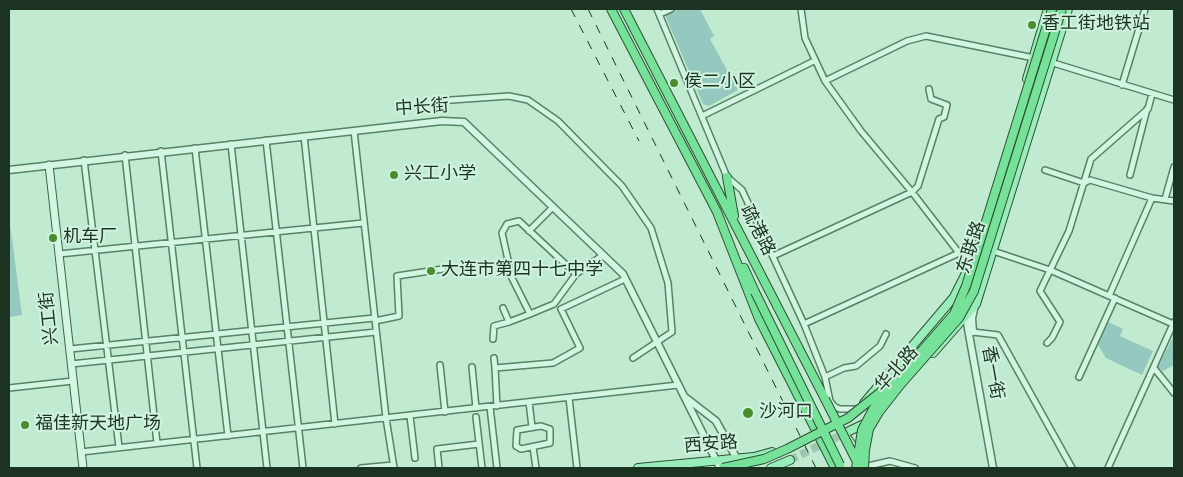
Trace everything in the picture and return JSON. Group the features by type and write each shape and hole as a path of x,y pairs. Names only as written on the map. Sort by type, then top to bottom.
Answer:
{"highway":[{"path":"611,9 717,212 842,468"},
{"name":"疏港路","path":"624,9 736,223 825,399 865,468"},
{"name":"东联路","path":"856,468 862,430 882,396 954,314 966,286 1052,9"},
{"name":"东联路","path":"865,468 864,450 869,429 879,412 959,318 974,292 1062,9"},
{"path":"727,177 736,223"},
{"path":"717,212 759,319 835,468"},
{"path":"722,468 764,459 787,450 848,418 896,380"}],"main road":[{"path":"840,419 858,409 941,314 962,284 1048,9"},
{"name":"华北路","path":"845,433 869,421 883,409 976,304 1068,9"},
{"name":"兴工街","path":"49,165 83,468"},
{"name":"西安路","path":"638,468 765,455 785,447"},
{"path":"771,468 790,460"}],"street":[{"path":"671,9 659,12 727,177 742,190 804,324 824,377 830,401 835,407 858,409"},
{"path":"801,9 805,38 814,61 825,81 860,131 912,192 959,253 989,263"},
{"path":"1122,85 1144,9"},
{"path":"825,81 907,40 926,36 1033,58 1174,100"},
{"path":"702,116 814,61"},
{"path":"773,256 912,192 918,186 939,119 944,117 948,105 931,99 929,89"},
{"path":"1130,175 1152,94"},
{"path":"437,101 509,96 528,100 558,120 616,179 651,228 668,283 672,332 633,358"},
{"path":"1047,343 1052,338 1060,322 1040,291 1068,231 1091,159 1148,109"},
{"name":"中长街","path":"9,170 125,155 452,120 464,122 604,255 625,279 716,460 722,468"},
{"path":"354,131 374,319 393,467 361,468"},
{"path":"304,136 335,424"},
{"path":"266,140 303,468"},
{"path":"231,144 267,468"},
{"path":"195,148 228,436"},
{"path":"161,151 181,337 198,468"},
{"path":"125,155 157,443"},
{"path":"84,160 97,251 119,447"},
{"path":"1165,199 1174,167"},
{"path":"1045,170 1084,183 1090,180 1152,198 1174,201"},
{"path":"1109,296 1152,198"},
{"path":"529,231 553,207"},
{"path":"530,314 512,278 502,234 507,224 519,221 576,274"},
{"path":"59,254 364,223"},
{"path":"993,251 1050,270 1174,323 1108,468"},
{"path":"804,324 959,253"},
{"path":"493,339 494,326 554,304 576,274 604,255"},
{"path":"70,349 399,316 397,276 443,269"},
{"path":"495,368 553,363 580,348 561,309 625,279"},
{"name":"香一街","path":"962,284 961,292 993,468"},
{"path":"1079,377 1115,298"},
{"name":"香一街","path":"976,304 972,318 973,332 998,468"},
{"path":"503,308 509,322"},
{"path":"71,364 376,332"},
{"path":"973,332 998,335 1072,468"},
{"path":"824,377 844,368 856,366 880,346 886,334"},
{"path":"494,358 498,406"},
{"path":"440,364 445,412"},
{"path":"472,367 476,408"},
{"path":"1154,368 1174,394"},
{"path":"9,388 73,381"},
{"path":"81,452 678,385"},
{"path":"684,396 700,406 716,421 742,468"},
{"path":"569,398 577,468"},
{"path":"529,402 532,428"},
{"path":"490,407 497,468"},
{"path":"410,416 415,458"},
{"path":"476,416 482,468"},
{"path":"546,426 550,430 551,440 544,445 533,447 521,449 516,446 516,430 546,426"},
{"path":"845,433 865,468 890,461 915,468"},
{"path":"439,468 437,449 479,444"},
{"path":"533,447 536,468"},
{"path":"731,449 746,457"}],"shaded area":[{"path":"678,9 700,9 714,36 710,39 738,90 709,106 703,104 665,15"},
{"path":"9,216 22,315 9,317"},
{"path":"1108,322 1123,329 1120,336 1153,351 1142,375 1106,358 1098,345"},
{"path":"1174,335 1174,365 1163,371 1158,367"}],"tunnel":[{"path":"790,460 845,433"}],"railway":[{"path":"571,9 639,141"},
{"path":"588,9 816,468"}],"place":[{"name":"香工街地铁站","path":"1032,25"},
{"name":"侯二小区","path":"674,83"},
{"name":"兴工小学","path":"394,175"},
{"name":"机车厂","path":"53,238"},
{"name":"大连市第四十七中学","path":"431,271"},
{"name":"沙河口","path":"748,413"},
{"name":"福佳新天地广场","path":"25,425"}]}
